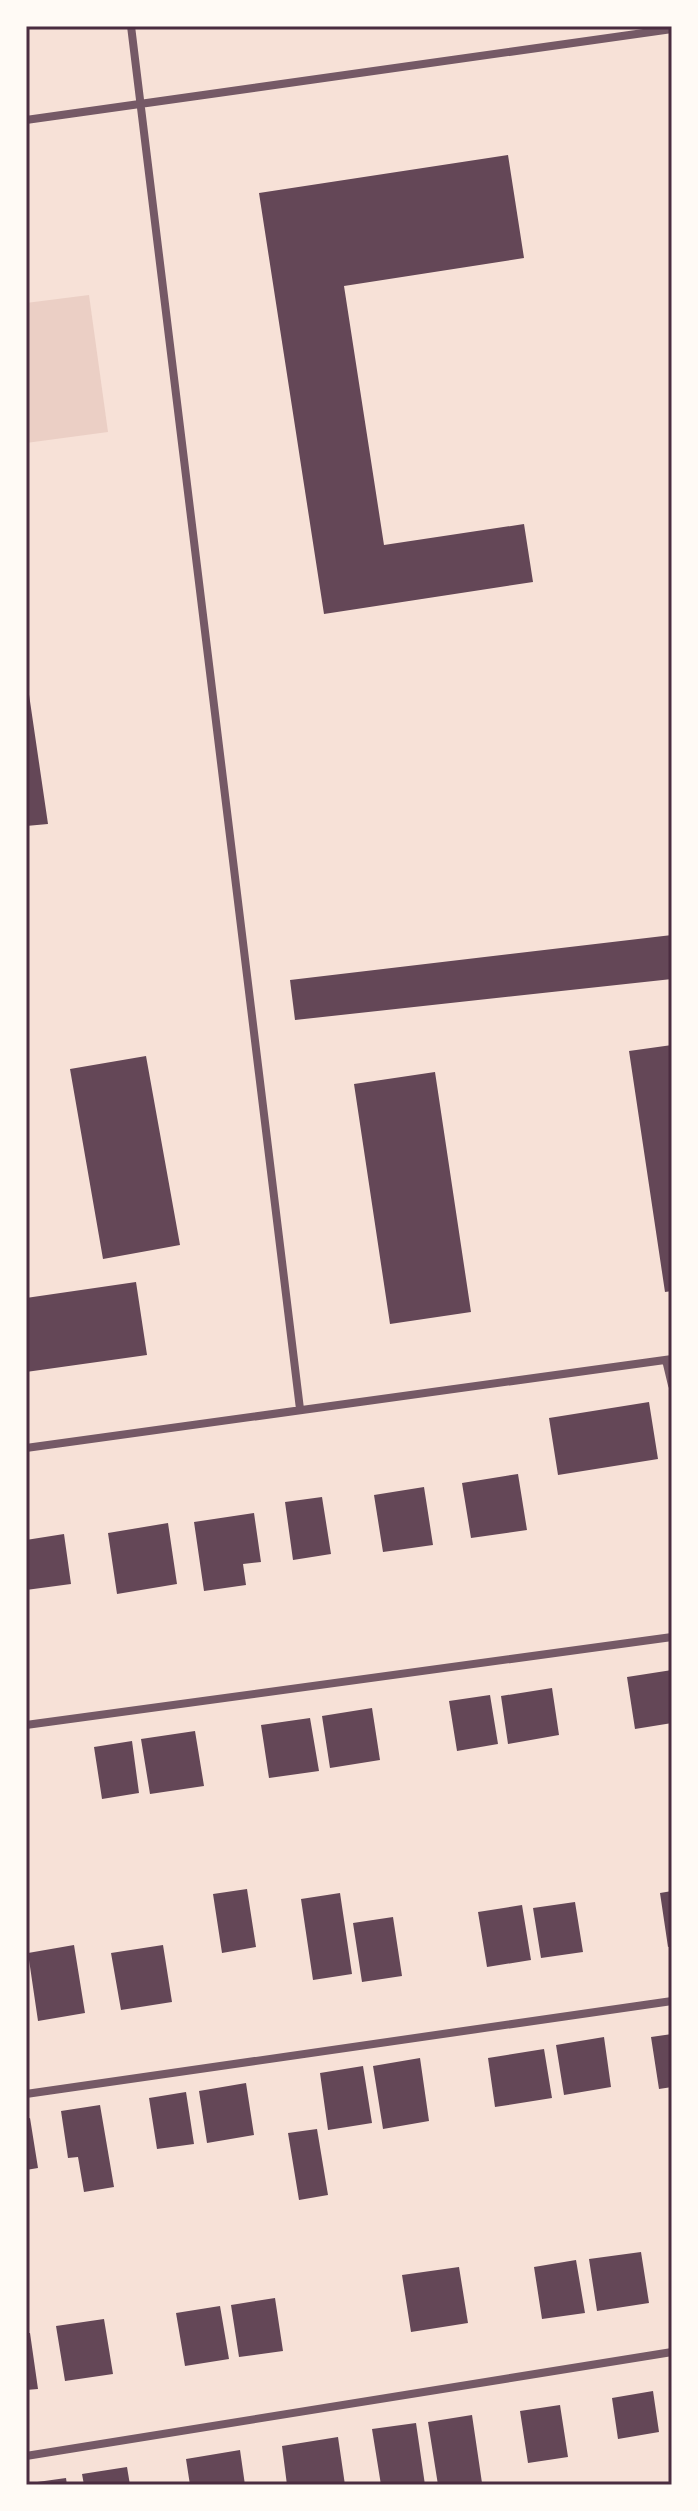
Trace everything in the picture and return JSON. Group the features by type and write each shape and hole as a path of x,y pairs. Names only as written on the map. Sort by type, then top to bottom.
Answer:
{"street":[{"path":"131,26 300,1409"},
{"path":"26,120 672,29"},
{"path":"26,1448 669,1359 672,1385"},
{"path":"26,1725 672,1637"},
{"path":"26,2094 672,2001"},
{"path":"26,2456 672,2352"}],"shaded area":[{"path":"89,295 108,432 26,443 26,303"}],"building":[{"path":"508,155 524,258 344,286 384,545 524,524 533,582 324,614 259,193"},
{"path":"26,674 48,824 26,826"},
{"path":"672,935 672,979 295,1020 290,980"},
{"path":"672,1045 672,1291 665,1292 629,1051"},
{"path":"146,1056 180,1245 103,1259 70,1069"},
{"path":"435,1072 471,1312 390,1324 354,1084"},
{"path":"136,1282 147,1355 26,1372 26,1298"},
{"path":"649,1402 658,1459 558,1475 549,1418"},
{"path":"518,1474 527,1530 471,1538 462,1483"},
{"path":"424,1487 433,1545 383,1552 374,1495"},
{"path":"322,1497 331,1554 293,1560 285,1502"},
{"path":"254,1513 261,1562 243,1564 246,1585 204,1591 194,1522"},
{"path":"168,1523 177,1584 117,1594 108,1533"},
{"path":"64,1534 71,1584 26,1590 26,1540"},
{"path":"672,1670 672,1723 635,1729 627,1677"},
{"path":"552,1688 559,1735 508,1744 501,1696"},
{"path":"490,1695 498,1744 457,1751 449,1701"},
{"path":"372,1708 380,1760 330,1768 322,1716"},
{"path":"310,1718 319,1771 269,1778 261,1725"},
{"path":"195,1731 204,1786 150,1794 141,1739"},
{"path":"132,1741 139,1793 102,1799 94,1747"},
{"path":"247,1889 256,1947 222,1953 213,1894"},
{"path":"672,1891 672,1946 668,1947 660,1893"},
{"path":"340,1893 352,1974 313,1980 301,1899"},
{"path":"575,1902 583,1952 541,1958 533,1908"},
{"path":"522,1905 531,1960 487,1967 478,1912"},
{"path":"393,1917 402,1976 362,1982 353,1923"},
{"path":"74,1945 85,2013 38,2021 28,1953"},
{"path":"163,1945 172,2002 121,2010 111,1953"},
{"path":"672,2034 672,2087 659,2089 651,2037"},
{"path":"604,2037 611,2087 564,2095 556,2045"},
{"path":"544,2049 552,2098 495,2107 488,2058"},
{"path":"420,2058 429,2121 383,2129 373,2066"},
{"path":"363,2066 372,2123 328,2130 320,2073"},
{"path":"246,2083 254,2135 207,2143 199,2091"},
{"path":"186,2092 194,2144 157,2149 149,2098"},
{"path":"100,2105 114,2187 84,2192 78,2157 68,2158 61,2111"},
{"path":"30,2118 38,2168 26,2170 26,2119"},
{"path":"317,2129 328,2195 299,2200 288,2133"},
{"path":"641,2252 649,2303 597,2311 589,2259"},
{"path":"576,2260 585,2313 542,2319 534,2267"},
{"path":"459,2267 468,2323 411,2332 402,2275"},
{"path":"275,2298 283,2351 239,2357 231,2305"},
{"path":"220,2306 229,2359 185,2366 176,2313"},
{"path":"104,2319 113,2374 65,2381 56,2326"},
{"path":"26,2333 30,2333 38,2389 26,2390"},
{"path":"653,2391 659,2432 618,2439 612,2398"},
{"path":"560,2405 568,2457 528,2463 520,2411"},
{"path":"472,2415 482,2483 438,2485 428,2422"},
{"path":"416,2423 425,2485 381,2485 372,2429"},
{"path":"338,2437 345,2485 287,2485 282,2446"},
{"path":"240,2450 245,2485 190,2485 186,2459"},
{"path":"127,2467 130,2485 84,2485 82,2474"},
{"path":"66,2478 67,2485 30,2485 30,2483"}]}
